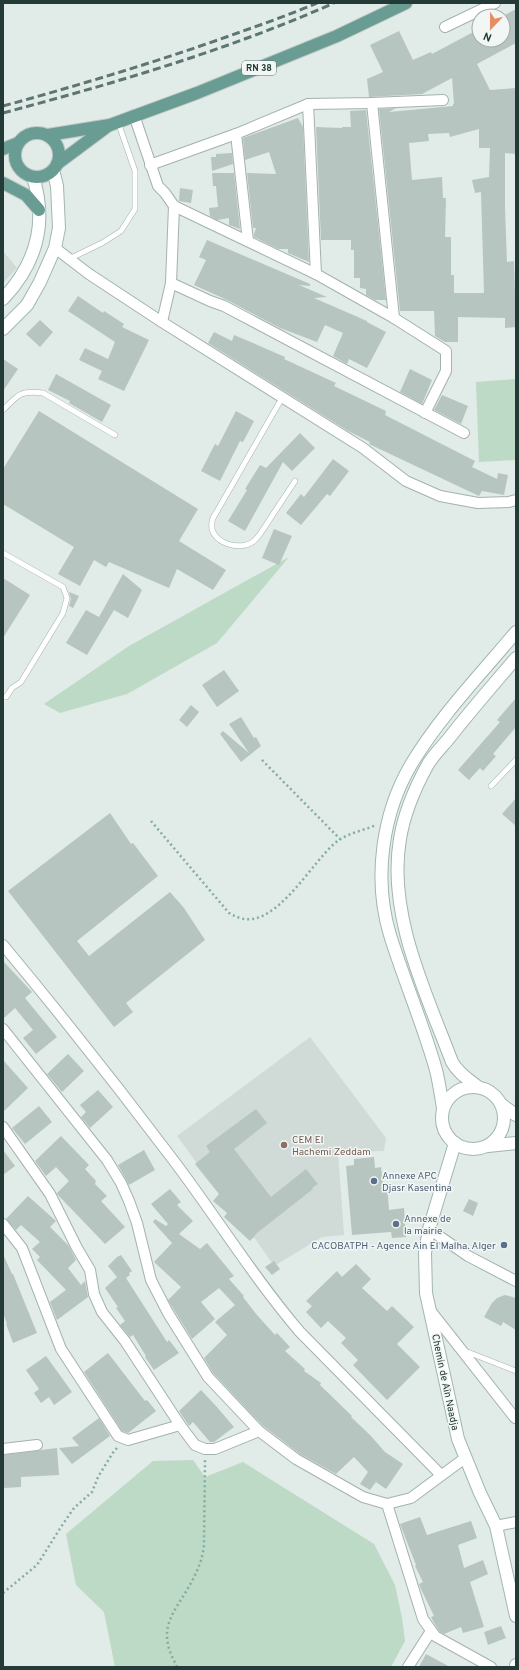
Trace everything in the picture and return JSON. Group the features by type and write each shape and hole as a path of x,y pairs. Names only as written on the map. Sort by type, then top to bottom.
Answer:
{"main road":[{"name":"RN 38","path":"3,149 18,143 24,136 32,133 40,132 48,135 114,123 197,93 337,36 406,3"},
{"name":"RN 38","path":"3,177 47,175 55,167 114,123"},
{"path":"3,329 27,305 40,282 55,248 59,228 55,167 59,157 58,148 48,135"},
{"path":"3,299 15,287 33,257 40,231 39,198 30,176 16,164 14,157 18,143"},
{"path":"3,183 26,195 39,210"},
{"path":"443,1108 436,1069 390,934 382,898 381,861 389,820 398,792 412,763 442,720 516,632"},
{"path":"478,1087 462,1075 452,1062 411,952 402,914 398,876 400,840 410,804 428,765 464,718 516,658"},
{"path":"516,1115 502,1105 488,1090 478,1087 467,1087 456,1091 448,1098 443,1108 441,1118 443,1128 448,1137 455,1143 470,1149 516,1143"},
{"path":"486,1146 500,1133 504,1124 502,1105"},
{"name":"Chemin de Aïn Naadja","path":"455,1143 429,1229 425,1253 426,1293 458,1439 496,1526 516,1616"}],"street":[{"path":"445,27 495,3"},
{"path":"150,165 236,134 308,104 443,100"},
{"path":"372,103 394,318"},
{"path":"308,104 316,274"},
{"path":"134,115 158,186 174,206 316,274 394,318 446,351 446,371 425,413"},
{"path":"236,134 248,241"},
{"path":"162,322 172,283 174,206"},
{"path":"55,248 89,274 162,322 363,448 406,481 440,496 478,503 509,502 516,500"},
{"path":"172,283 224,306 464,433"},
{"path":"3,945 75,1032 171,1156 239,1253 295,1327 441,1475"},
{"path":"3,1029 107,1160 121,1183 129,1201 137,1223 151,1280 168,1313 208,1377 259,1431 303,1463 363,1497 387,1504 410,1498 465,1458"},
{"path":"3,1127 50,1194 77,1248 90,1270 94,1294 102,1312 125,1340 180,1425 195,1445 205,1449 215,1449 259,1431"},
{"path":"3,1224 22,1248 61,1349 118,1436 128,1440 180,1425"},
{"path":"429,1229 468,1256 516,1281"},
{"path":"430,1310 515,1418"},
{"path":"3,1449 37,1445"},
{"path":"387,1504 423,1619 435,1636 491,1667"},
{"path":"496,1526 516,1522"},
{"path":"408,1667 432,1631"}],"lane":[{"path":"69,259 102,243 121,231 135,209 135,171 114,123"},
{"path":"3,410 21,393 32,392 43,394 115,435"},
{"path":"282,398 216,513 212,522 212,529 216,536 233,546 244,547 255,541 296,481"},
{"path":"3,553 63,587 67,598 63,613 21,682 12,688 6,698 3,697"},
{"path":"491,786 516,760"},
{"path":"461,1349 516,1372"}],"path":[{"path":"262,760 340,839"},
{"path":"151,822 229,913 241,919 253,919 270,912 293,891 332,846 340,839 389,820"},
{"path":"3,1593 37,1565 74,1508 92,1492 98,1477 114,1450 128,1440"},
{"path":"177,1667 167,1643 167,1627 174,1610 187,1590 203,1558 205,1449"}],"shaded area":[{"path":"3,251 17,268 3,283"},
{"name":"CEM El Hachemi Zeddam","path":"310,1037 386,1138 384,1151 338,1152 344,1235 322,1237 274,1266 254,1237 252,1239 177,1136"}],"green space":[{"path":"516,379 516,460 479,462 476,382"},
{"path":"289,557 217,643 127,694 60,713 44,704 129,646"},
{"path":"193,1460 205,1477 243,1462 374,1544 395,1585 402,1618 405,1641 391,1667 115,1667 104,1612 76,1585 66,1534 153,1461"}],"building":[{"path":"516,9 516,43 511,46 511,12"},
{"path":"399,31 413,60 431,52 432,54 471,33 471,48 507,48 477,64 490,90 516,88 516,154 505,153 505,208 507,262 514,261 516,327 505,328 505,318 458,317 458,342 445,342 435,336 434,311 400,311 379,109 396,108 389,112 453,106 452,78 422,94 369,97 367,79 383,72 370,45","holes":["479,129 479,148 490,148 489,177 472,180 475,193 481,192 484,293 454,293 454,275 451,275 451,237 445,237 446,198 443,198 442,177 412,180 409,143 429,141 428,134 449,133 450,137"]},
{"path":"366,110 386,300 375,300 366,295 366,289 360,288 360,278 354,278 354,250 351,250 351,240 321,240 316,127 351,127 350,111"},
{"path":"298,118 303,127 309,262 288,253 288,249 278,249 254,237 256,228 253,228 247,173 276,174 269,152 245,160 243,138"},
{"path":"232,153 233,164 212,171 211,157 216,157 216,154"},
{"path":"212,173 234,173 240,229 229,225 229,218 217,220 210,216 209,208 218,207 216,186 213,186"},
{"path":"180,188 193,190 191,203 179,201"},
{"path":"207,240 310,284 310,286 299,285 327,297 314,298 367,321 386,332 367,368 349,359 347,364 333,356 343,333 325,325 317,342 280,328 227,300 194,285 206,260 199,257"},
{"path":"78,296 103,313 104,311 124,324 122,327 149,340 124,391 98,379 102,371 79,360 85,348 108,359 115,342 68,311"},
{"path":"40,320 53,332 40,347 26,334"},
{"path":"214,332 232,341 234,335 285,357 284,359 336,383 334,386 386,411 385,415 475,461 472,467 497,479 498,473 508,475 504,495 482,491 479,496 369,444 370,442 348,431 208,343"},
{"path":"3,359 18,369 3,391"},
{"path":"410,369 432,380 422,404 400,392"},
{"path":"56,374 111,405 102,422 69,403 70,401 48,390"},
{"path":"442,395 468,406 461,424 434,410"},
{"path":"39,411 198,509 179,541 226,570 213,590 177,569 169,588 109,562 106,567 94,560 80,586 58,574 74,547 3,504 3,469"},
{"path":"236,411 254,421 243,442 240,441 220,481 201,471 215,444 218,446"},
{"path":"300,433 315,448 292,471 283,462 245,531 228,521 260,465 266,468"},
{"path":"333,459 349,471 330,496 327,494 301,525 286,513 301,494 304,497"},
{"path":"274,529 292,536 279,565 262,558"},
{"path":"123,574 142,590 128,618 114,610 87,655 66,643 86,610 99,617"},
{"path":"3,578 30,595 3,638"},
{"path":"69,592 79,596 73,608 69,606 71,599"},
{"path":"224,670 239,691 217,707 202,685"},
{"path":"516,698 516,727 493,754 496,756 483,771 480,768 469,780 458,770 500,722 497,720"},
{"path":"191,705 199,712 187,727 179,720"},
{"path":"241,717 254,738 256,737 261,746 241,762 220,734 223,731 249,753 229,724"},
{"path":"516,798 516,826 502,814"},
{"path":"110,813 131,844 133,843 158,876 77,941 89,956 170,892 184,908 205,940 126,1003 133,1012 114,1027 8,891"},
{"path":"3,961 32,992 25,998 57,1037 36,1054 23,1038 33,1030 15,1008 3,1019"},
{"path":"68,1054 84,1071 62,1092 47,1074"},
{"path":"3,1060 28,1088 3,1112"},
{"path":"98,1090 113,1107 90,1128 81,1117 86,1112 80,1105"},
{"path":"39,1106 52,1122 25,1144 12,1128"},
{"path":"256,1109 267,1123 234,1149 271,1197 306,1169 318,1184 257,1233 250,1241 224,1217 227,1213 213,1201 219,1194 195,1164 210,1152 206,1146"},
{"path":"61,1136 89,1165 85,1169 96,1181 95,1184 107,1196 101,1201 125,1227 105,1244 57,1194 69,1181 56,1167 46,1176 35,1161"},
{"path":"3,1150 15,1166 3,1175"},
{"path":"144,1150 155,1170 129,1185 118,1165"},
{"path":"374,1157 375,1168 381,1167 383,1185 387,1184 389,1210 404,1208 406,1237 392,1238 391,1232 352,1235 346,1166 354,1165 354,1159"},
{"path":"170,1189 181,1202 177,1205 193,1221 179,1234 200,1249 207,1243 234,1276 229,1279 244,1296 243,1297 257,1315 275,1335 277,1333 290,1347 285,1351 305,1369 304,1371 321,1383 320,1385 352,1416 351,1417 385,1452 403,1464 386,1489 376,1482 370,1490 360,1484 368,1472 354,1457 336,1474 300,1454 262,1425 213,1373 204,1358 227,1335 215,1322 235,1305 219,1288 201,1302 215,1319 192,1339 168,1300 181,1287 154,1262 172,1243 153,1222 155,1219 166,1226 168,1224 151,1204"},
{"path":"28,1196 56,1221 50,1227 69,1246 76,1260 68,1268 81,1285 85,1281 88,1297 57,1320 50,1302 66,1290 37,1260 40,1257 32,1249 40,1242 21,1225 16,1230 6,1219"},
{"path":"469,1199 478,1203 473,1216 463,1211"},
{"path":"3,1254 13,1274 37,1333 13,1343 3,1313"},
{"path":"121,1255 132,1271 126,1278 167,1342 169,1340 179,1353 154,1370 133,1335 130,1337 120,1325 125,1321 116,1308 118,1307 105,1288 117,1277 108,1266"},
{"path":"274,1261 280,1269 272,1275 265,1267"},
{"path":"356,1264 371,1279 362,1288 387,1311 392,1306 414,1327 397,1344 420,1367 387,1400 353,1365 358,1360 341,1343 346,1338 328,1321 321,1328 306,1312 312,1306 306,1301 337,1271 342,1277"},
{"path":"505,1295 516,1298 516,1330 503,1322 501,1326 484,1317 492,1303 497,1298"},
{"path":"108,1353 145,1401 147,1400 156,1411 128,1433 122,1431 84,1372"},
{"path":"46,1356 72,1392 54,1405 49,1397 41,1403 34,1393 39,1389 26,1370"},
{"path":"201,1390 234,1427 214,1442 210,1442 193,1422 189,1426 179,1411"},
{"path":"99,1418 110,1436 72,1464 59,1448 79,1446 72,1438"},
{"path":"57,1448 59,1475 21,1477 21,1487 4,1488 3,1455"},
{"path":"420,1517 427,1535 471,1521 477,1538 458,1545 464,1568 483,1560 488,1574 470,1582 484,1627 463,1633 461,1627 444,1634 439,1631 433,1621 431,1617 434,1616 419,1584 423,1582 415,1566 416,1565 400,1524"},
{"path":"501,1626 506,1638 488,1645 484,1632"},
{"path":"426,1654 450,1667 419,1667"}],"railway":[{"path":"3,106 175,55 264,24 317,3"},
{"path":"3,113 87,90 212,51 334,3"}],"place":[{"name":"CEM El Hachemi Zeddam","path":"284,1145"},
{"name":"Annexe APC Djasr Kasentina","path":"374,1181"},
{"name":"Annexe de la mairie","path":"396,1224"},
{"name":"CACOBATPH - Agence Ain El Malha. Alger","path":"504,1245"}]}
